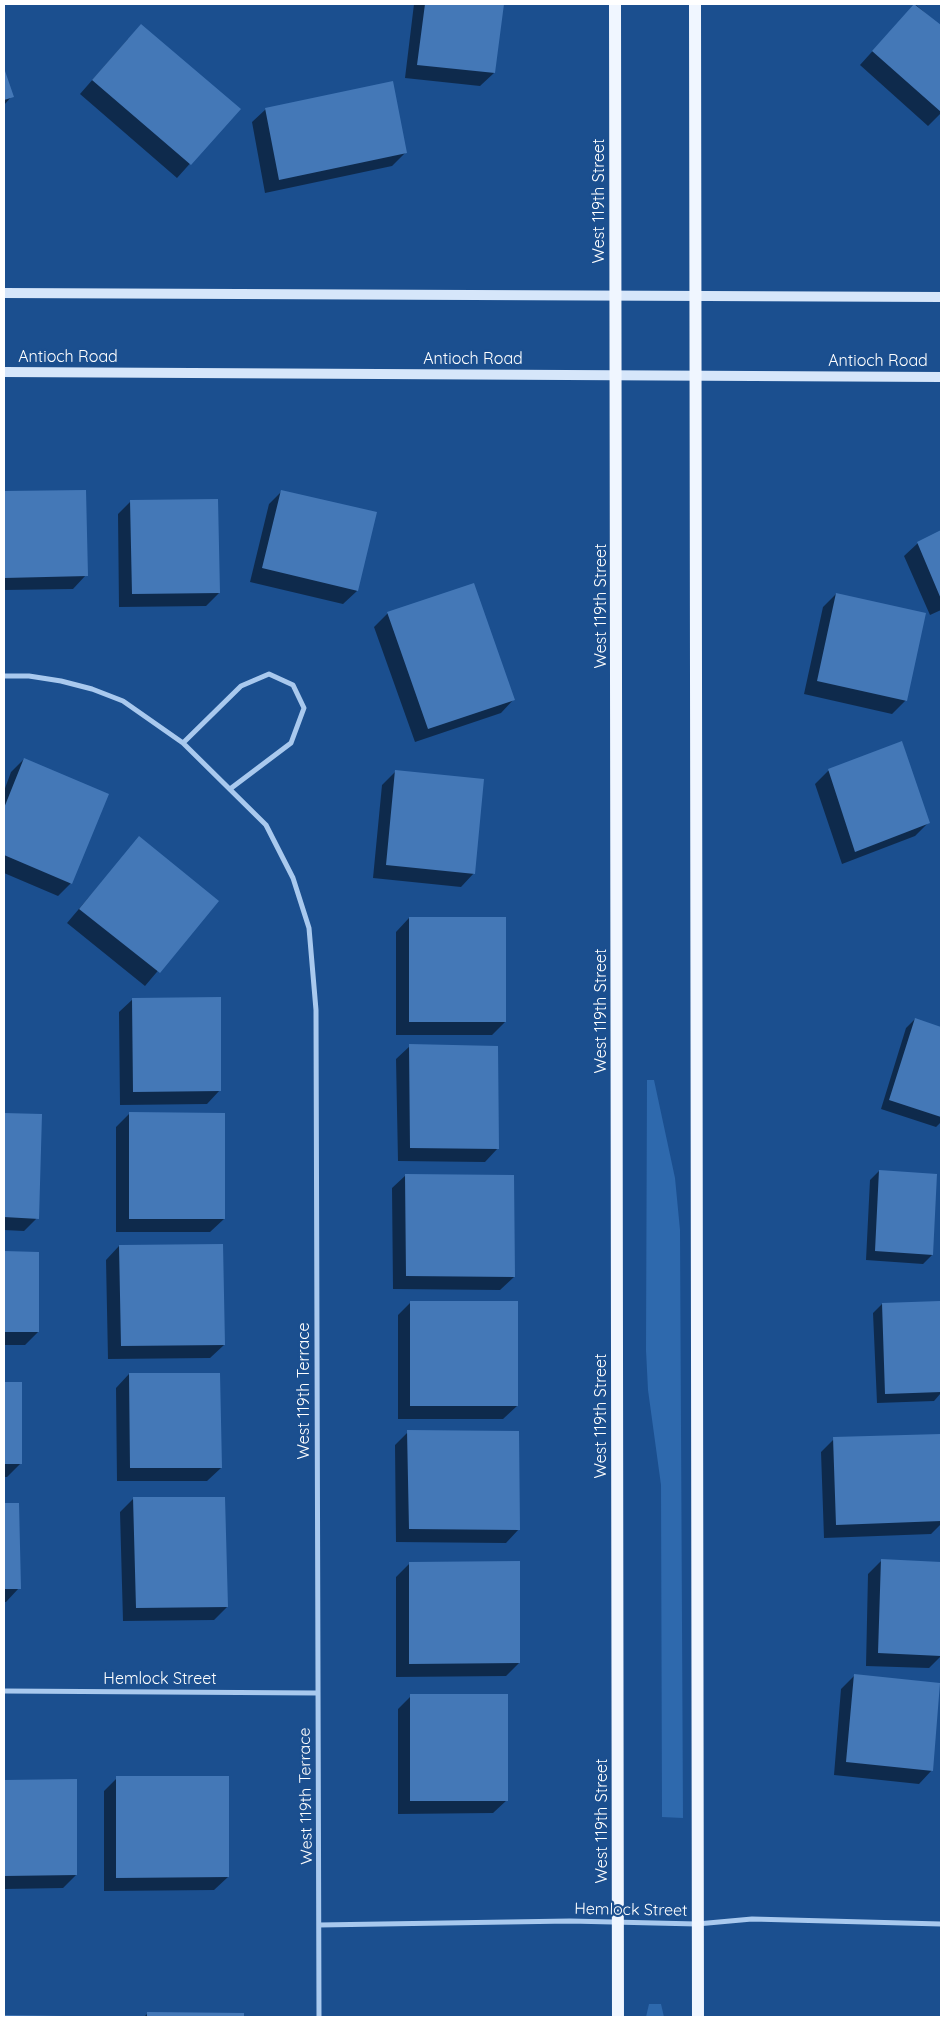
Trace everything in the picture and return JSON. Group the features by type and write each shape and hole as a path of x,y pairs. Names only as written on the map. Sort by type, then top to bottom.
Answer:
{"main road":[{"name":"West 119th Street","path":"615,4 618,2017"},
{"path":"696,4 698,2017"},
{"path":"4,293 941,297"},
{"name":"Antioch Road","path":"4,372 941,377"}],"street":[{"path":"183,744 241,686 269,674 293,685 304,708 291,743 230,789"},
{"name":"West 119th Terrace","path":"4,676 29,676 61,681 92,689 123,701 183,744 266,825 293,878 309,928 316,1010 319,2017"},
{"name":"Hemlock Street","path":"4,1690 317,1693"},
{"name":"Hemlock Street","path":"319,1925 618,1922 698,1924 752,1919 941,1924"}],"shaded area":[{"path":"647,1080 654,1080 675,1178 680,1230 683,1818 662,1817 661,1485 648,1390 646,1350"},
{"path":"649,2004 661,2004 664,2017 646,2017"}],"building":[{"path":"425,4 504,4 495,73 417,65"},
{"path":"914,4 941,25 941,112 872,51"},
{"path":"141,24 241,109 191,165 92,80"},
{"path":"4,68 14,97 4,100"},
{"path":"393,81 407,153 279,180 265,108"},
{"path":"86,490 88,576 4,578 4,491"},
{"path":"281,490 377,512 358,591 262,568"},
{"path":"218,499 220,593 132,594 130,500"},
{"path":"941,530 941,599 917,542"},
{"path":"474,583 515,700 428,729 387,612"},
{"path":"836,593 926,613 907,701 817,681"},
{"path":"902,741 930,823 855,852 828,769"},
{"path":"24,758 109,794 72,884 4,855 4,808"},
{"path":"395,770 484,779 475,874 386,865"},
{"path":"139,836 219,901 160,973 79,909"},
{"path":"409,917 506,917 506,1022 409,1022"},
{"path":"221,997 221,1091 133,1092 132,998"},
{"path":"915,1018 941,1027 941,1117 889,1100"},
{"path":"409,1044 498,1046 499,1149 410,1148"},
{"path":"129,1112 225,1113 225,1219 129,1219"},
{"path":"4,1113 42,1114 39,1219 4,1217"},
{"path":"879,1170 937,1174 933,1255 875,1251"},
{"path":"405,1174 514,1175 515,1277 406,1276"},
{"path":"223,1244 225,1345 121,1346 119,1245"},
{"path":"4,1251 39,1252 39,1332 4,1332"},
{"path":"410,1301 518,1301 518,1406 410,1406"},
{"path":"940,1301 941,1392 885,1394 882,1303"},
{"path":"129,1373 220,1373 222,1468 130,1468"},
{"path":"4,1382 22,1382 22,1464 4,1464"},
{"path":"407,1430 519,1431 520,1530 409,1529"},
{"path":"941,1434 941,1521 836,1525 833,1437"},
{"path":"133,1497 225,1497 228,1607 136,1608"},
{"path":"4,1503 19,1503 21,1589 4,1589"},
{"path":"881,1559 941,1562 941,1656 878,1653"},
{"path":"520,1561 520,1663 409,1664 409,1562"},
{"path":"854,1674 940,1683 933,1771 846,1762"},
{"path":"410,1694 508,1694 508,1801 410,1801"},
{"path":"116,1776 229,1776 229,1877 116,1878"},
{"path":"77,1779 77,1875 4,1876 4,1780"},
{"path":"147,2012 244,2013 244,2017 147,2017"},
{"path":"4,2015 65,2016 65,2017 4,2017"}]}
